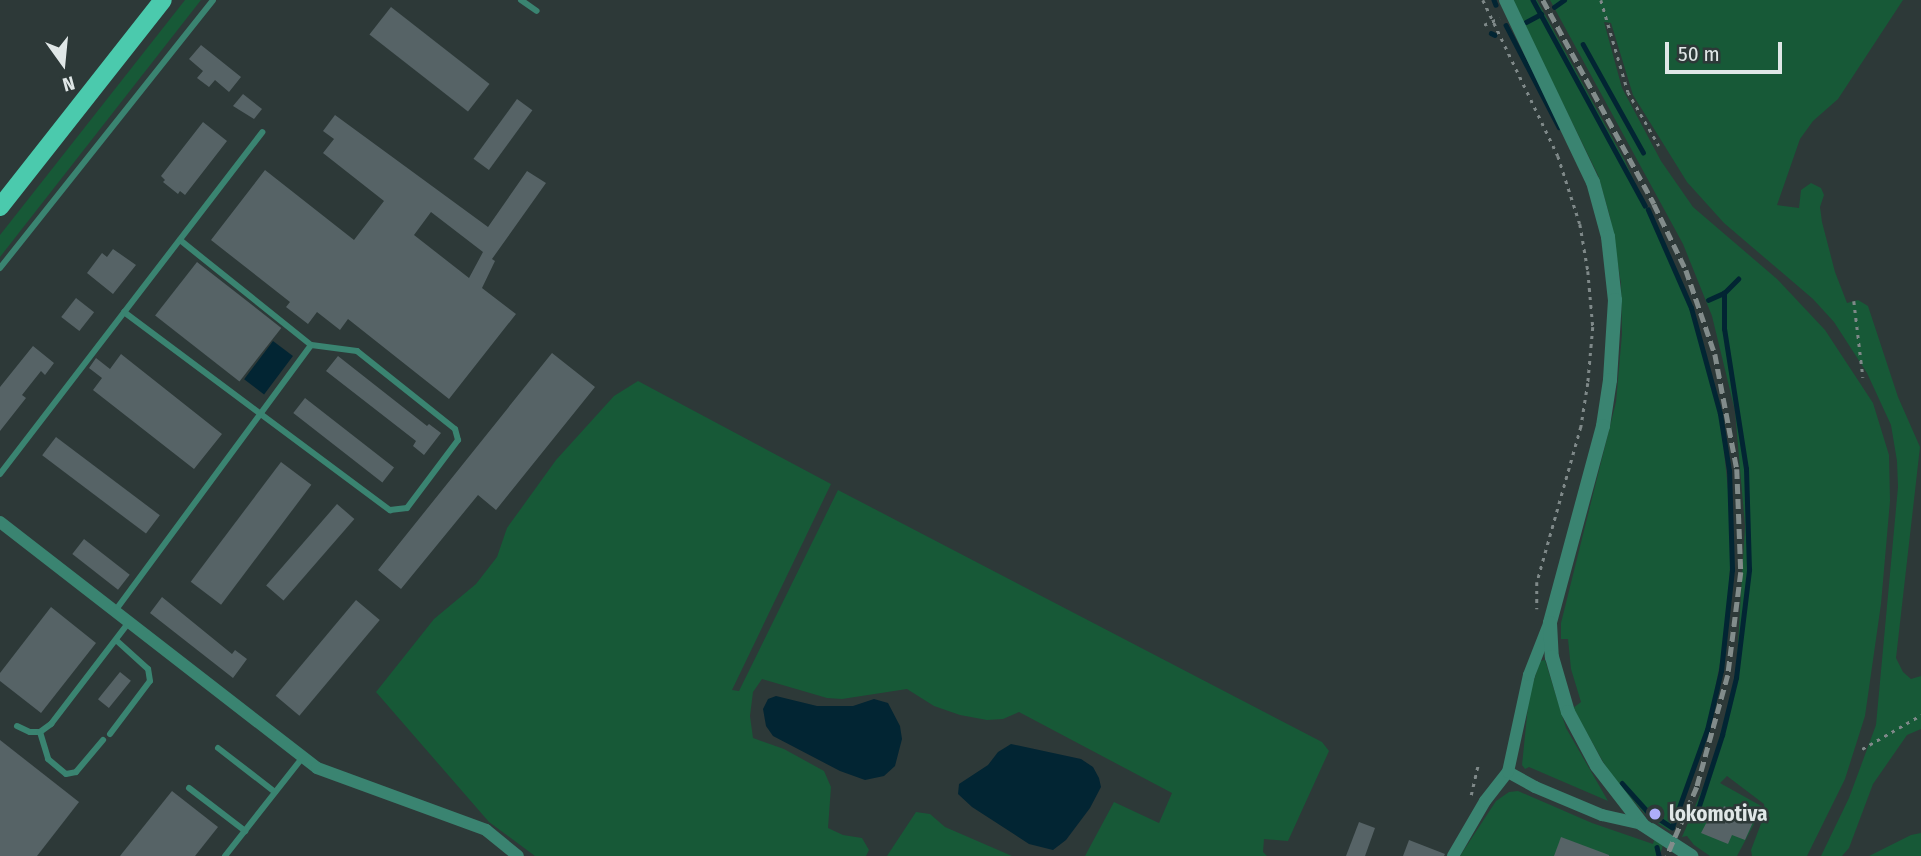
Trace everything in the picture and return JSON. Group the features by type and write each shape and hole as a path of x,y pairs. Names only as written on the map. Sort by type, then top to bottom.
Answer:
{"main road":[{"path":"0,207 163,0"}],"street":[{"path":"1453,856 1485,801 1508,772 1529,675 1550,623 1603,426 1611,368 1615,300 1608,237 1593,182 1506,0"},
{"path":"0,522 317,768 486,830 518,856"},
{"path":"1550,623 1552,657 1568,712 1597,766 1642,824 1691,856"},
{"path":"1508,772 1535,787 1602,815 1642,824"}],"lane":[{"path":"0,268 213,0"},
{"path":"521,0 537,11"},
{"path":"0,474 262,132"},
{"path":"124,312 390,510 407,508 458,440 455,429 358,351 311,345 180,240"},
{"path":"115,611 311,345"},
{"path":"17,726 30,732 40,732 57,717 129,622"},
{"path":"110,734 150,681 148,670 116,640"},
{"path":"40,732 48,759 66,774 76,772 103,740"},
{"path":"218,748 275,792"},
{"path":"225,856 303,757"},
{"path":"189,788 245,831"}],"path":[{"path":"1483,0 1558,156 1580,224 1588,271 1593,327 1581,427 1537,582 1538,621 1550,623"},
{"path":"1601,0 1628,92 1659,146"},
{"path":"1854,301 1863,377"},
{"path":"1862,749 1921,715"}],"green space":[{"path":"185,0 201,0 0,257 0,235"},
{"path":"1512,0 1537,0 1625,161 1691,307 1720,414 1732,527 1727,627 1707,730 1670,831 1647,816 1611,776 1573,708 1581,702 1571,669 1568,639 1561,639 1561,623 1616,402 1622,334 1621,283 1610,217 1598,175"},
{"path":"1550,0 1903,0 1838,99 1813,121 1800,139 1777,205 1799,208 1801,190 1811,183 1821,188 1824,195 1820,207 1822,222 1835,272 1847,303 1858,300 1868,306 1898,397 1920,447 1896,658 1903,672 1911,679 1921,676 1921,729 1907,735 1873,784 1849,848 1842,856 1821,856 1849,798 1876,725 1898,487 1891,425 1867,373 1834,322 1813,299 1724,223 1687,182 1633,95 1611,23 1604,22 1622,88 1661,161 1693,207 1777,279 1825,330 1873,403 1889,455 1890,501 1881,604 1865,716 1845,779 1807,856 1752,856 1751,850 1765,813 1764,804 1727,776 1720,783 1763,807 1737,856 1710,856 1694,845 1687,836 1682,837 1710,771 1736,678 1745,526 1735,411 1712,316 1683,244"},
{"path":"638,381 831,484 732,690 739,691 838,490 1322,742 1329,751 1288,841 1264,839 1263,852 1267,856 1085,856 1114,802 1159,823 1172,793 1019,712 1003,719 987,720 934,706 907,689 842,699 827,698 762,679 753,692 750,716 753,738 784,749 824,771 831,787 828,828 843,835 862,838 869,850 866,856 535,856 489,822 376,692 434,619 476,584 497,557 507,528 556,460 614,396"},
{"path":"1545,660 1566,728 1608,801 1529,767 1525,769 1522,765 1529,696 1540,661"},
{"path":"1518,791 1592,823 1653,844 1654,840 1663,845 1659,856 1460,856 1496,801 1509,792"},
{"path":"916,812 930,814 945,827 1012,856 887,856"},
{"path":"1921,833 1921,856 1869,856 1911,835"}],"water":[{"path":"273,341 293,356 264,394 244,379"},
{"path":"776,696 817,706 853,706 874,699 888,703 900,726 902,739 895,766 884,776 865,780 840,771 773,736 766,726 763,709 768,699"},
{"path":"1011,744 1081,759 1093,767 1099,778 1101,787 1090,808 1066,840 1053,850 1029,844 972,807 958,794 959,784 988,765 998,752"}],"building":[{"path":"391,7 490,84 468,112 369,35"},
{"path":"201,45 241,77 229,92 215,80 209,87 197,78 203,71 189,59"},
{"path":"243,94 262,109 254,119 233,106"},
{"path":"517,99 532,110 489,170 474,159"},
{"path":"335,115 488,227 527,171 546,183 492,259 495,261 482,288 516,314 449,399 348,319 340,330 317,312 308,324 286,307 290,302 211,240 265,170 354,240 384,201 323,153 334,139 323,131","holes":["431,212 483,252 469,278 414,235"]},
{"path":"203,122 227,141 185,195 180,191 178,194 163,182 165,180 161,176"},
{"path":"113,249 136,265 113,294 87,273 102,253 107,257"},
{"path":"197,262 281,328 239,381 155,316"},
{"path":"76,298 94,312 79,331 61,317"},
{"path":"33,346 54,363 45,375 41,371 22,395 26,398 0,431 0,387"},
{"path":"552,353 595,387 496,510 478,495 401,589 378,570"},
{"path":"121,354 222,434 194,469 93,390 102,378 89,368 96,358 110,369"},
{"path":"338,356 427,426 429,424 441,433 424,455 413,446 416,441 326,371"},
{"path":"305,398 394,468 382,483 293,413"},
{"path":"56,437 160,515 146,534 42,455"},
{"path":"281,462 311,485 221,605 191,582"},
{"path":"337,504 354,519 284,601 266,586"},
{"path":"84,539 130,575 118,590 72,554"},
{"path":"162,597 232,654 235,650 247,659 233,678 150,613"},
{"path":"356,600 380,620 299,716 276,696"},
{"path":"51,607 96,643 41,713 0,681 0,673"},
{"path":"120,672 131,681 109,708 98,699"},
{"path":"0,740 79,802 37,856 0,856"},
{"path":"172,791 218,827 195,856 120,856"},
{"path":"1724,806 1754,820 1745,840 1732,835 1728,844 1701,833 1713,810 1721,813"},
{"path":"1359,822 1375,828 1365,856 1346,856"},
{"path":"1561,837 1609,855 1609,856 1554,856"},
{"path":"1409,840 1445,854 1403,856"}],"waterway":[{"path":"1494,0 1496,5"},
{"path":"1533,0 1645,205"},
{"path":"1554,7 1564,0"},
{"path":"1526,22 1541,14"},
{"path":"1506,25 1559,127"},
{"path":"1491,33 1495,35"},
{"path":"1583,44 1643,152"},
{"path":"1622,783 1647,811 1672,827 1707,730 1721,671 1732,570 1729,471 1720,414 1691,308 1648,210"},
{"path":"1708,300 1724,293 1738,279"},
{"path":"1698,809 1722,735 1736,678 1749,570 1746,469 1724,329 1724,293"},
{"path":"1657,847 1659,856"}],"railway":[{"path":"1543,0 1654,204 1686,270 1715,354 1737,469 1741,572 1728,675 1697,787 1667,856"}],"place":[{"name":"lokomotiva","path":"1655,814"}]}
